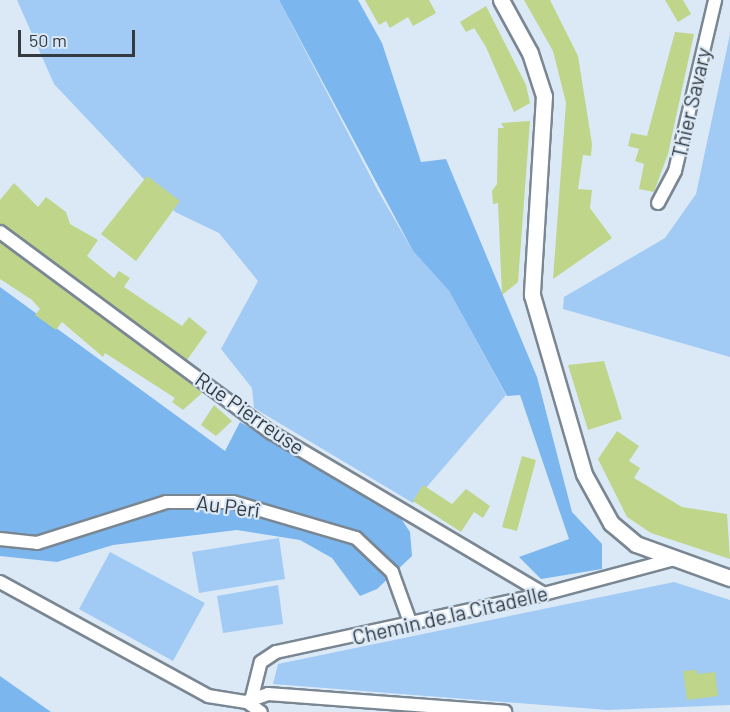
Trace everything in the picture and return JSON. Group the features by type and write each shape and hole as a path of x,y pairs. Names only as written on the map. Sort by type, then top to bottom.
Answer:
{"street":[{"path":"501,0 530,53 544,96 532,295 554,378 584,474 611,523 636,544 730,578"},
{"name":"Thier Savary","path":"658,203 675,171 715,0"},
{"name":"Rue Pierreuse","path":"0,232 272,433 544,594"},
{"name":"Au Pèrî","path":"0,538 37,543 166,502 233,502 356,538 392,572 411,622"},
{"name":"Chemin de la Citadelle","path":"250,700 261,662 276,652 544,594 675,559"},
{"path":"0,582 208,696 250,700 268,694 505,712"},
{"path":"250,700 261,712"}],"shaded area":[{"path":"17,0 279,0 378,191 413,251 449,291 506,395 413,503 254,408 252,388 221,349 258,281 219,233 175,212 54,84"},
{"path":"279,0 358,0 382,43 421,162 446,159 537,377 572,512 602,544 602,569 541,579 519,557 569,539 520,395 507,396 449,291 413,251"},
{"path":"730,34 730,357 563,309 564,297 665,238 696,194"},
{"path":"0,287 225,451 240,422 396,511 410,532 412,556 377,589 360,596 332,558 300,540 237,530 113,545 57,562 0,556"},
{"path":"279,538 285,579 199,593 192,552"},
{"path":"110,552 205,603 173,661 79,609"},
{"path":"674,582 730,600 730,705 608,710 273,684 278,664"},
{"path":"278,585 283,624 223,633 217,596"},
{"path":"0,676 51,712 0,712"}],"building":[{"path":"365,0 429,0 436,13 413,26 408,17 390,28 386,21 379,25"},
{"path":"524,0 550,0 578,56 592,144 591,156 583,155 578,189 592,190 590,208 612,238 553,279 566,103 553,51"},
{"path":"665,0 683,0 691,14 678,22"},
{"path":"486,6 526,85 530,103 514,112 486,47 474,28 466,32 460,22"},
{"path":"675,32 694,34 668,154 654,192 639,189 644,164 635,161 639,149 628,146 631,133 647,136"},
{"path":"530,121 518,282 502,295 498,203 493,204 492,191 497,184 498,128 504,128 501,123"},
{"path":"147,176 180,201 136,261 101,234"},
{"path":"14,183 38,207 46,197 66,212 70,224 98,240 87,256 114,278 119,271 130,278 124,287 182,326 189,317 207,332 187,360 0,224 0,200"},
{"path":"0,242 202,393 183,410 172,402 175,398 105,353 103,357 62,322 56,330 35,315 40,309 32,300 0,279"},
{"path":"604,361 622,419 588,430 568,365"},
{"path":"214,405 232,421 216,436 201,425"},
{"path":"617,431 639,446 629,461 640,468 634,478 682,507 727,514 730,559 651,533 627,517 598,459"},
{"path":"522,456 536,460 517,531 502,527"},
{"path":"423,485 452,504 466,489 490,506 483,518 474,512 461,532 413,501"},
{"path":"697,670 697,674 715,672 718,696 687,700 683,671"}]}
